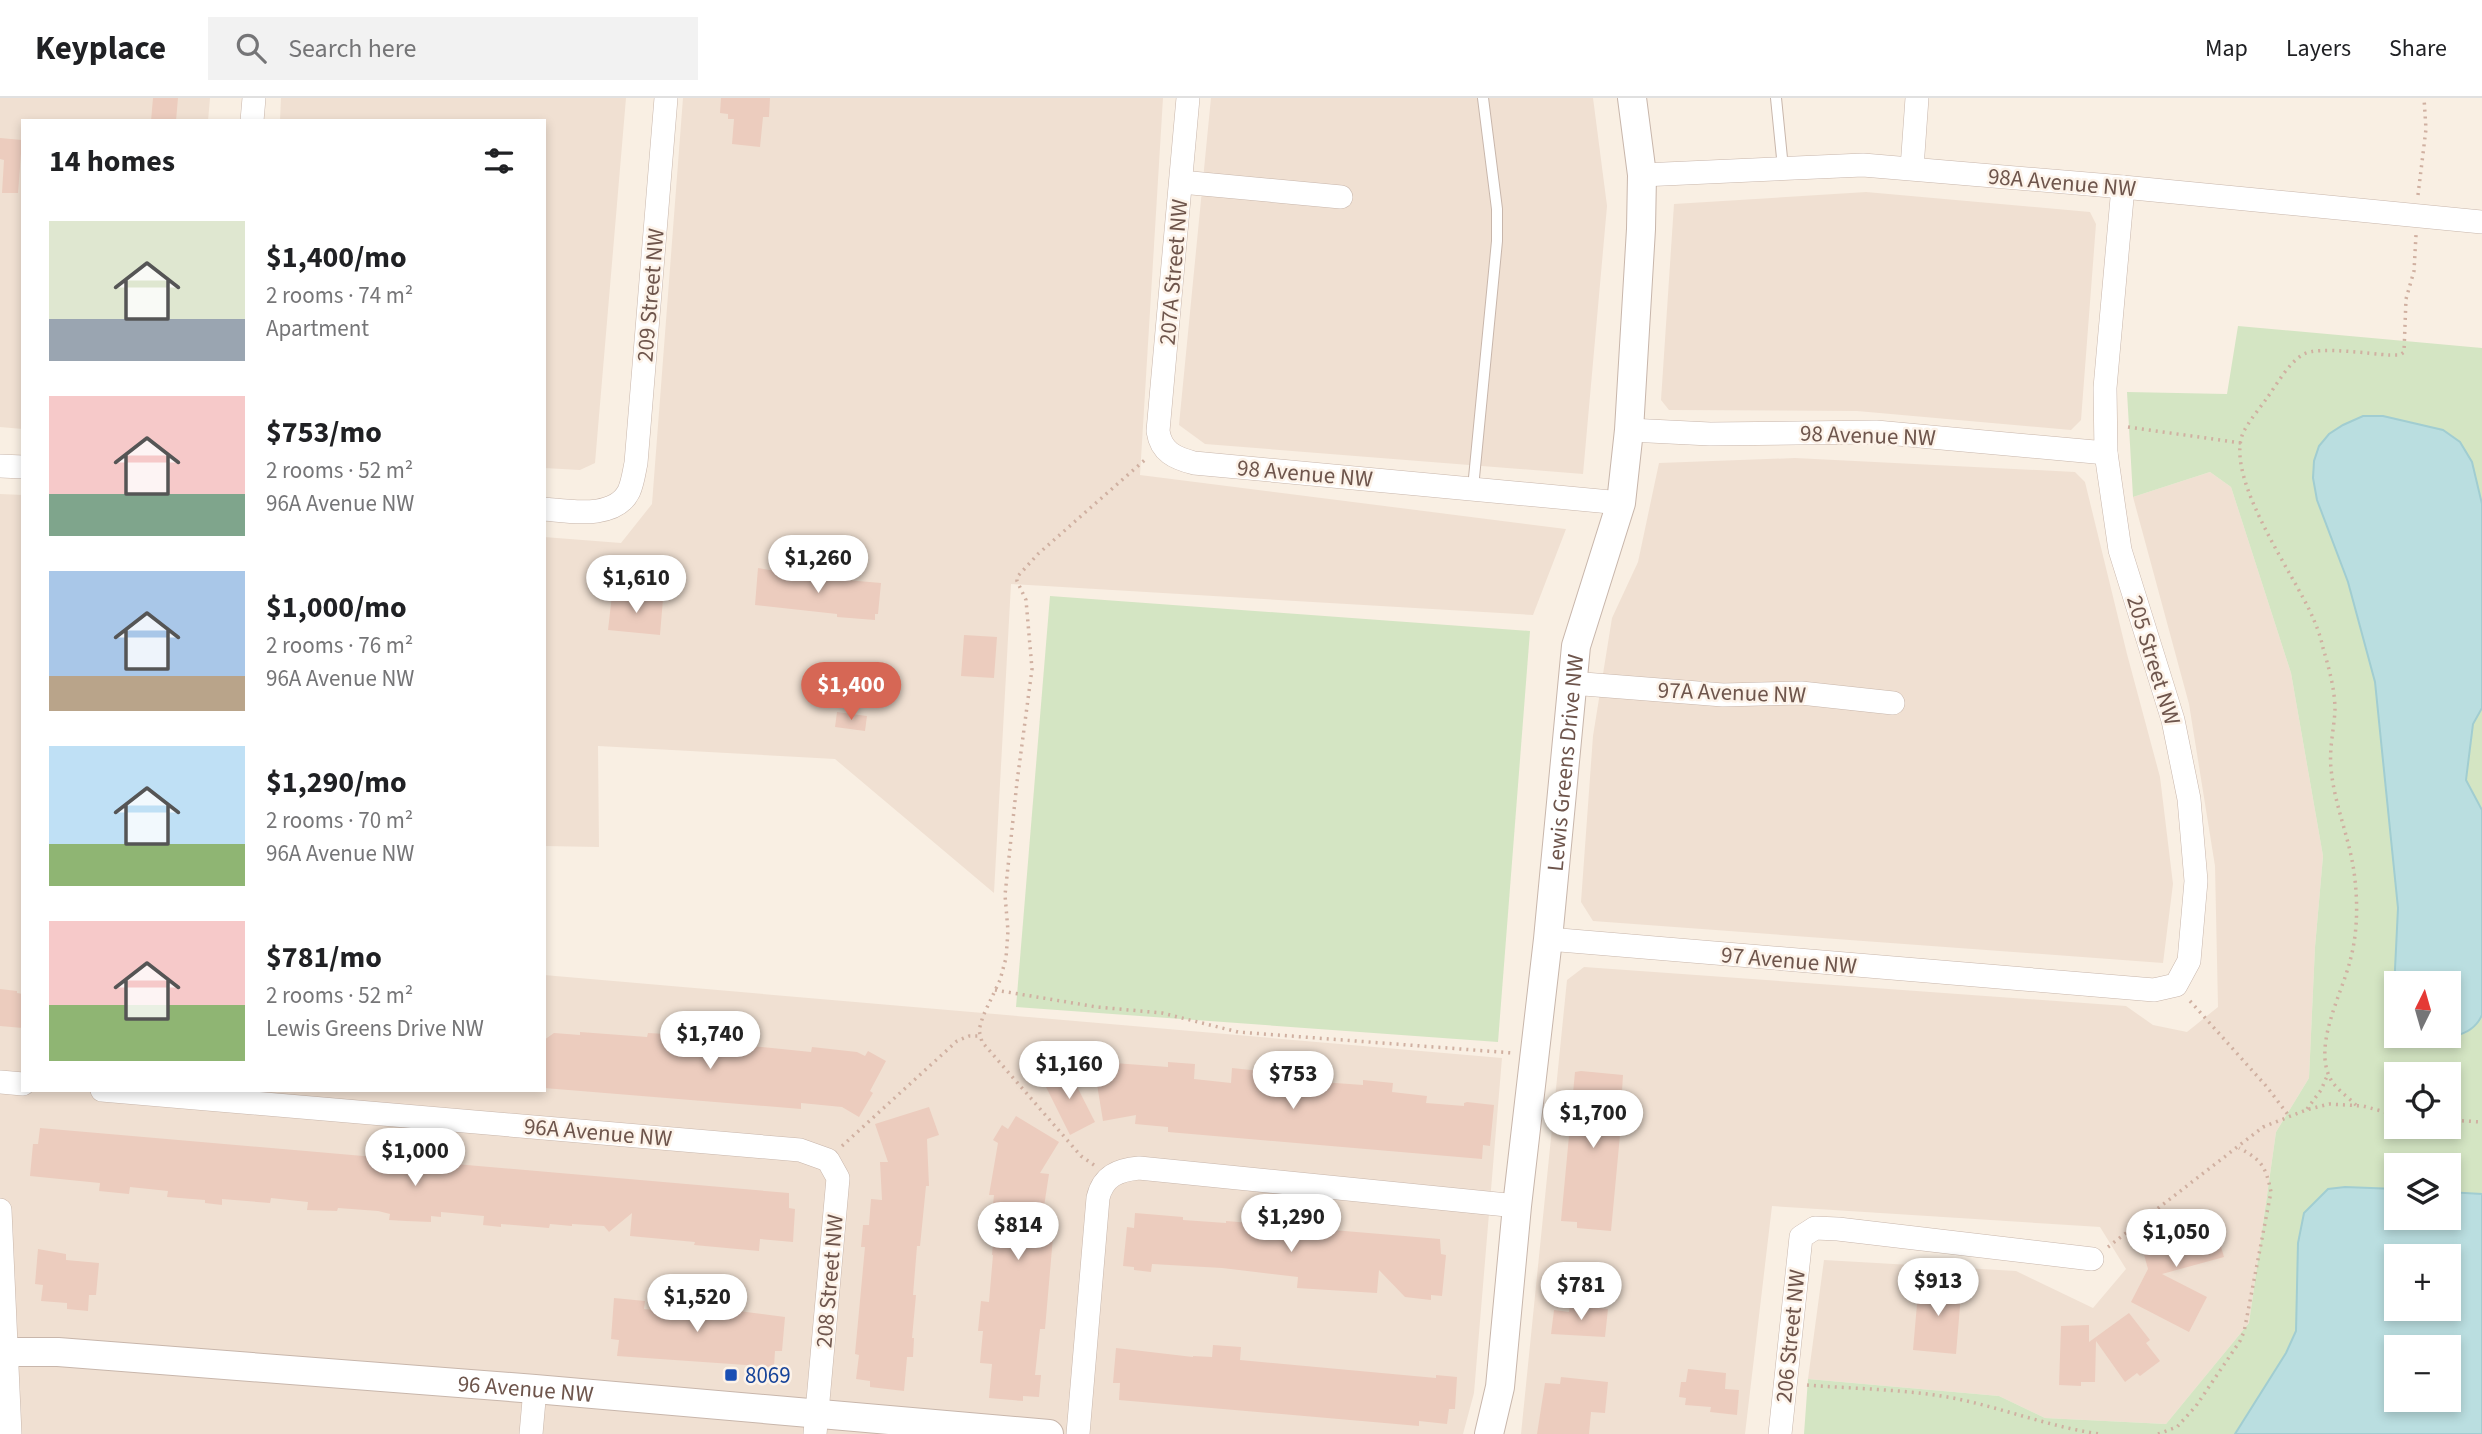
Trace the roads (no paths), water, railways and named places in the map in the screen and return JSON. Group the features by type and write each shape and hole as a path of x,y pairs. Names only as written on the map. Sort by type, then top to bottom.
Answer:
{"street":[{"path":"252,119 254,98"},
{"name":"209 Street NW","path":"546,509 584,512 606,508 620,501 628,492 636,463 666,98"},
{"name":"207A Street NW","path":"1162,445 1159,421 1188,98"},
{"name":"Lewis Greens Drive NW","path":"1489,1434 1500,1387 1576,646 1621,503 1629,430 1642,229 1642,175 1632,98"},
{"path":"1912,168 1917,98"},
{"name":"98A Avenue NW","path":"1642,175 1863,165 2482,222"},
{"path":"1181,182 1341,197"},
{"name":"205 Street NW","path":"2030,981 2154,990 2176,985 2189,961 2196,881 2189,799 2173,720 2120,550 2106,453 2105,388 2123,187"},
{"name":"98 Avenue NW","path":"1629,430 1710,435 1875,432 2106,453"},
{"name":"98 Avenue NW","path":"1162,445 1176,457 1194,463 1621,503"},
{"path":"0,466 21,467"},
{"name":"97A Avenue NW","path":"1571,683 1723,695 1801,693 1893,703"},
{"name":"97 Avenue NW","path":"1548,939 2030,981"},
{"path":"0,1082 21,1084"},
{"name":"96A Avenue NW","path":"125,1092 800,1150 828,1160"},
{"name":"208 Street NW","path":"816,1424 838,1178 828,1160"},
{"path":"1078,1434 1098,1198 1103,1184 1119,1171 1139,1168 1517,1206"},
{"path":"0,1210 4,1351 10,1434"},
{"name":"206 Street NW","path":"1780,1434 1801,1237 1815,1228 2092,1259"},
{"name":"96 Avenue NW","path":"4,1351 58,1352 535,1389 816,1424 1049,1434"},
{"path":"531,1434 535,1389"}],"lane":[{"path":"1473,488 1497,241 1497,209 1483,98"},
{"path":"1776,98 1783,168"}],"water":[{"path":"2363,416 2383,416 2443,430 2460,442 2472,462 2482,504 2482,708 2473,724 2466,780 2482,810 2482,1015 2471,1029 2461,1034 2461,971 2395,971 2398,908 2375,682 2348,582 2317,500 2313,478 2314,461 2319,446 2329,434"},
{"path":"2328,1189 2384,1189 2384,1230 2461,1230 2461,1193 2482,1194 2482,1434 2235,1434 2286,1353 2296,1331 2298,1243 2304,1213"}],"place":[{"name":"8069","path":"731,1375"}]}
